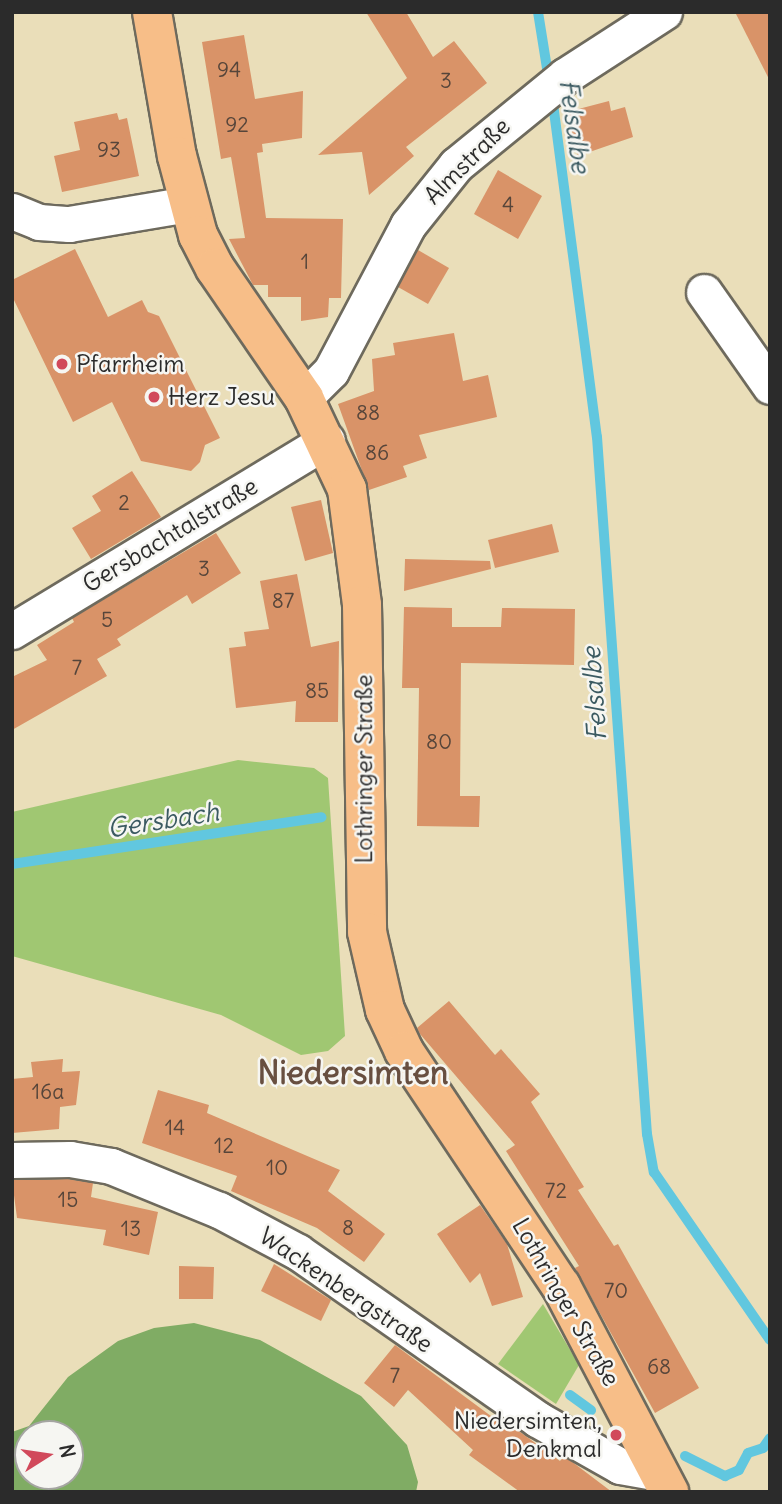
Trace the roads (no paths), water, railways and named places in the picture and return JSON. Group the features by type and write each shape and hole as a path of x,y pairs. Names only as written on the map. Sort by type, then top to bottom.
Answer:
{"main road":[{"name":"Lothringer Straße","path":"152,12 188,204 215,268 304,398 327,440 347,489 356,545 364,673 364,886 374,974 385,1010 410,1061 561,1286 664,1483"}],"street":[{"name":"Almstraße","path":"304,398 331,371 401,237 431,192 493,131 551,85 664,12"},
{"path":"12,211 39,222 69,224 188,204"},
{"path":"704,292 770,386"},
{"name":"Gersbachtalstraße","path":"12,631 327,440"},
{"name":"Wackenbergstraße","path":"12,1160 70,1159 111,1166 219,1210 299,1252 537,1419 620,1466 664,1483"}],"waterway":[{"name":"Felsalbe","path":"538,12 549,81"},
{"name":"Felsalbe","path":"552,96 597,437 647,1134 654,1172 770,1340"},
{"name":"Gersbach","path":"12,864 321,817"},
{"path":"570,1395 591,1410"},
{"path":"685,1456 725,1476 739,1470 748,1453 763,1448 770,1438"}],"place":[{"name":"Pfarrheim","path":"62,364"},
{"name":"Herz Jesu","path":"154,397"},
{"name":"Niedersimten, Denkmal","path":"616,1435"}],"district":[{"name":"Niedersimten","path":"353,1073"}]}
